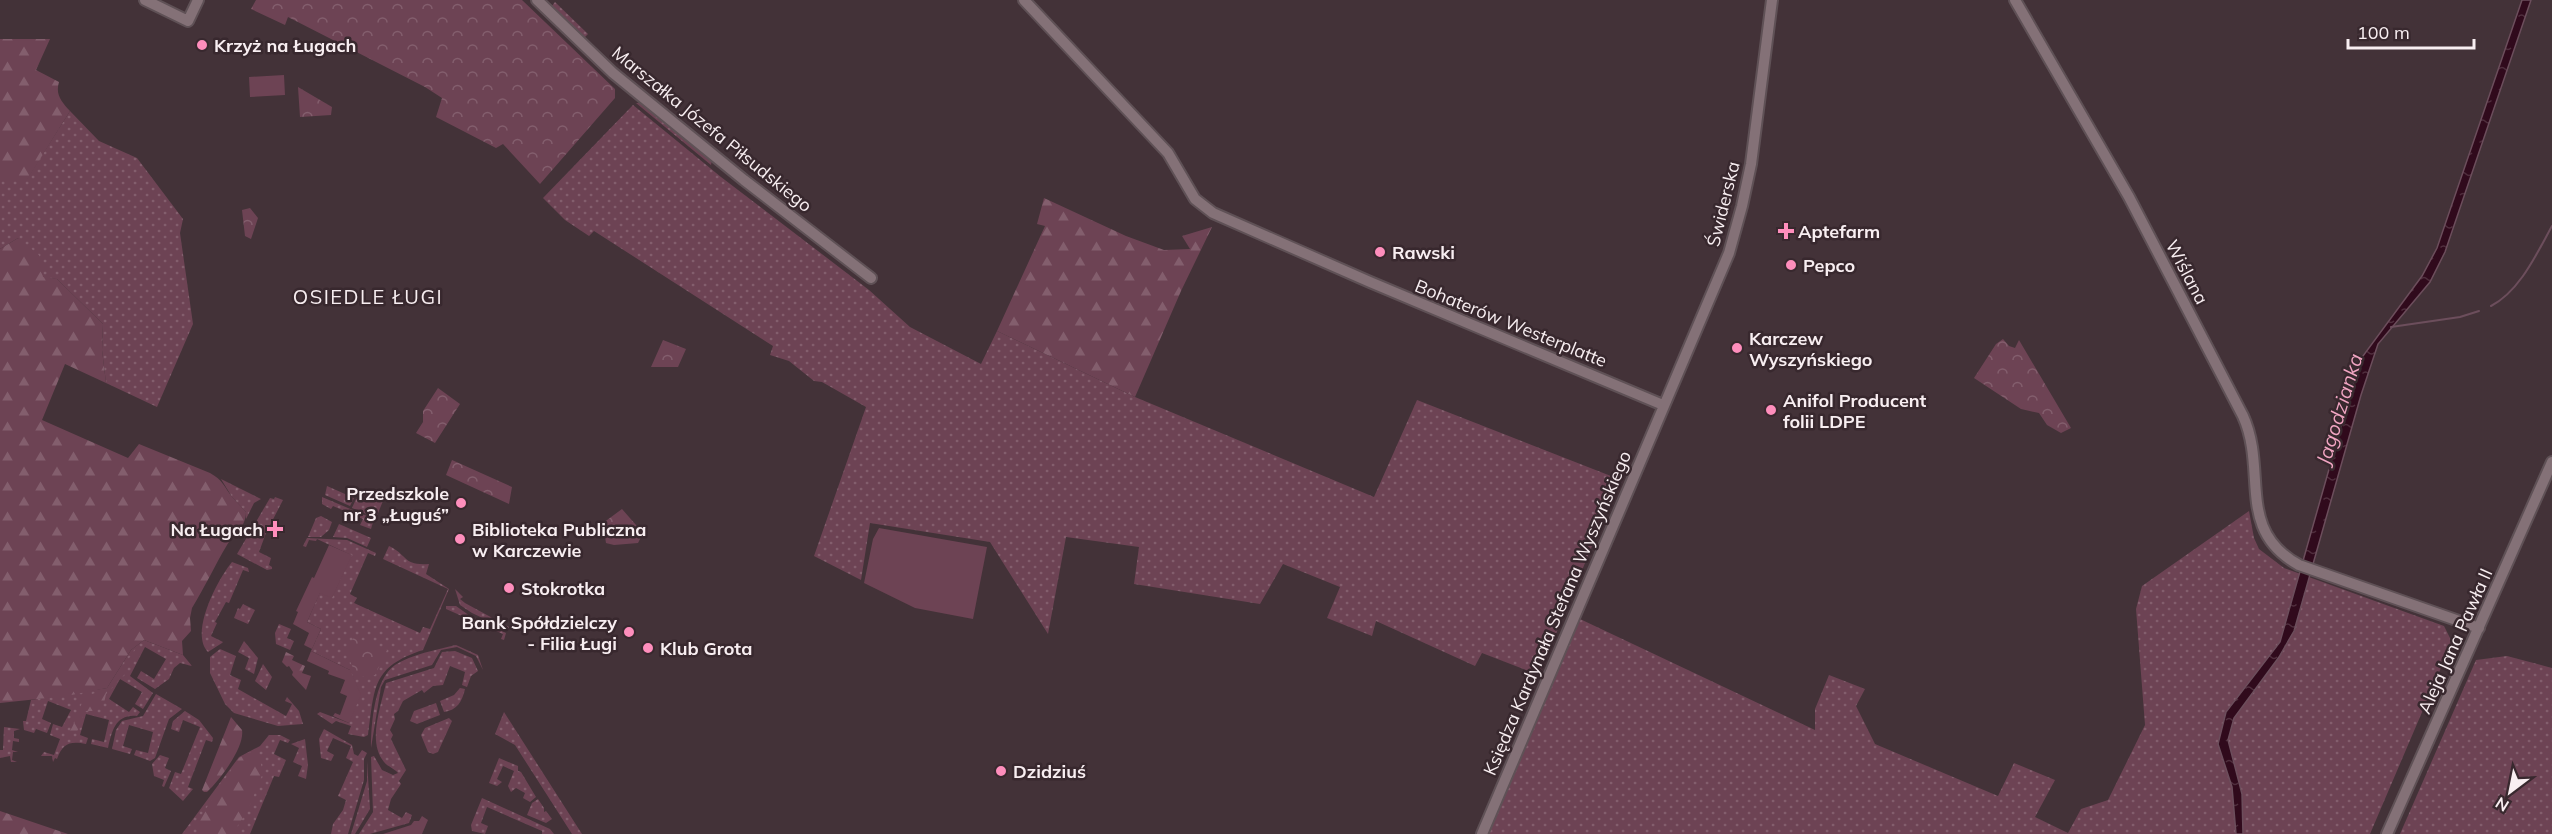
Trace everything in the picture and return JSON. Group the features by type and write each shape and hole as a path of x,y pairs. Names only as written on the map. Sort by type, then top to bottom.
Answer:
{"street":[{"path":"145,0 188,21 198,0"},
{"name":"Marszałka Józefa Piłsudskiego","path":"537,0 613,73 727,167 871,278"},
{"name":"Bohaterów Westerplatte","path":"1024,0 1168,153 1195,199 1216,215 1663,405"},
{"name":"Świderska","path":"1663,405 1729,253 1742,206 1751,164 1772,0"},
{"name":"Wiślana","path":"2015,0 2123,186 2243,416 2250,432 2257,500 2264,532 2274,547 2299,565 2479,628"},
{"name":"Księdza Kardynała Stefana Wyszyńskiego","path":"1482,834 1663,405"},
{"name":"Aleja Jana Pawła II","path":"2388,834 2552,462"}],"green space":[{"path":"256,0 522,0 615,89 615,98 540,184 503,144 496,148 436,117 442,98 425,87 288,17 285,25 251,9"},
{"path":"555,2 588,34 584,38 551,7"},
{"path":"0,39 50,39 36,70 59,82 59,95 70,111 27,180 0,180"},
{"path":"284,75 285,95 250,97 249,77"},
{"path":"298,87 332,107 331,115 300,117"},
{"path":"636,103 648,106 712,159 711,165"},
{"path":"633,105 721,177 869,290 910,327 981,364 997,331 1135,397 1374,497 1417,400 1616,478 1615,490 1539,675 1482,653 1475,666 1376,621 1372,636 1327,618 1340,587 1283,564 1260,604 1134,584 1139,547 1066,537 1048,634 990,542 870,523 861,580 814,556 866,407 822,382 814,381 789,361 770,355 773,346 594,231 589,236 565,220 543,198"},
{"path":"70,111 99,141 137,158 183,219 180,233 193,324 157,407 106,383 102,350 103,324 57,279 43,278 18,238 0,249 0,180 27,179"},
{"path":"1044,198 1126,236 1164,250 1190,249 1182,236 1212,227 1181,291 1135,397 997,331 1045,226 1037,224"},
{"path":"250,208 258,218 251,239 245,236 242,210"},
{"path":"18,238 39,255 43,277 57,279 103,324 102,350 106,383 65,364 42,420 128,458 139,444 210,473 221,481 246,512 246,517 227,545 192,608 191,631 182,641 183,655 144,640 131,650 107,688 66,696 0,703 0,249"},
{"path":"2003,339 2009,346 2015,348 2019,340 2071,428 2061,433 2047,425 2039,413 2021,409 1974,378 1996,344"},
{"path":"663,340 686,349 678,367 651,367"},
{"path":"438,388 460,404 435,443 416,433 423,422 423,411"},
{"path":"452,460 512,487 509,504 446,475"},
{"path":"221,479 261,499 254,503 246,519 246,512 232,497"},
{"path":"327,486 354,498 350,506 325,495"},
{"path":"382,492 385,496 376,518 352,508 356,499"},
{"path":"322,497 374,519 371,529 360,525 363,519 333,506 331,509 322,504"},
{"path":"270,498 283,500 259,552 271,558 269,565 272,569 267,570 237,554"},
{"path":"622,509 643,533 638,543 614,545 606,543 603,523"},
{"path":"2249,511 2254,538 2259,549 2284,568 2444,626 2452,642 2370,834 1487,834 1580,619 1815,730 1815,709 1829,675 1865,689 1856,706 1875,744 1998,796 2014,763 2055,780 2035,817 2068,833 2081,809 2108,800 2145,725 2136,609 2142,586"},
{"path":"321,516 332,522 329,530 321,537 308,537 316,518"},
{"path":"339,524 371,538 367,547 347,538 333,537"},
{"path":"879,528 987,547 973,619 915,608 864,583 873,539"},
{"path":"307,538 347,540 376,553 375,556 368,553 350,594 357,598 354,603 420,633 423,627 430,629 448,589 383,559 389,546 410,562 429,564 426,574 449,589 423,650 393,664 379,681 372,704 368,735 364,737 348,734 351,726 336,721 332,724 317,714 320,712 349,723 350,670 311,651 321,629 307,622 320,592 332,597 351,555 317,539 316,541 309,540 306,547 303,546"},
{"path":"329,545 352,555 332,598 320,593 307,622 321,629 312,649 304,645 309,633 293,624 298,612 296,611"},
{"path":"232,562 248,568 249,572 243,570 229,603 226,602 215,622 217,623 211,636 223,642 208,652 203,643 204,620 213,593"},
{"path":"455,589 463,597 460,599 465,603 509,627 508,630 460,605"},
{"path":"243,604 255,610 248,624 234,618 238,608 240,609"},
{"path":"446,606 456,606 470,616 506,633 504,640 501,639 503,634 446,609"},
{"path":"279,624 291,629 287,638 294,641 290,650 276,644 275,633"},
{"path":"354,637 387,650 375,675 357,677 345,650"},
{"path":"144,640 183,655 192,666 180,663 174,668 169,679 155,689 137,678 141,671 154,679 166,659 145,647 130,676 153,693 143,709 135,704 142,692 120,679 109,699 129,712 133,707 140,712 137,716 124,718 116,724 108,748 91,744 92,739 104,742 109,720 86,714 80,735 88,738 86,744 68,744 53,762 52,756 41,756 44,752 54,755 60,739 50,735 53,724 62,727 71,710 48,701 42,719 51,723 47,733 36,729 34,733 24,730 23,721 26,721 31,700 107,688 131,650"},
{"path":"244,641 258,658 254,674 245,669 249,658 238,652"},
{"path":"456,645 478,655 483,670 476,656 457,647 441,650 432,665 385,680 381,687 371,748 375,703 382,681 388,672 395,665 409,658"},
{"path":"138,646 142,648 129,664 125,674 106,694 104,703 95,706 93,711 85,711 77,732 71,735 70,731 85,696 106,690"},
{"path":"220,649 236,656 230,675 241,680 238,689 286,716 292,704 285,701 287,697 299,711 303,724 278,726 234,713 225,704 210,673 210,657"},
{"path":"311,651 350,670 361,695 349,723 333,716 335,713 340,715 347,696 340,693 345,680 328,674 329,671 307,661"},
{"path":"455,651 472,658 478,671 471,676 467,687 462,685 465,672 450,666 443,685 433,686 424,693 422,690 403,701 394,714 395,719 390,730 393,735 391,739 406,770 399,781 401,784 391,799 388,810 402,818 406,812 412,815 409,823 370,834 359,834 373,812 371,757 374,756 382,770 393,775 398,773 384,762 376,744 377,724 386,683 434,668 442,652"},
{"path":"286,652 294,656 292,660 305,666 302,673 311,676 306,690 292,675 293,672 289,666 287,667 282,662"},
{"path":"2507,656 2552,668 2552,834 2400,834 2476,660"},
{"path":"263,664 272,677 266,690 255,681"},
{"path":"460,688 465,689 456,707 444,712 440,701 454,695"},
{"path":"156,694 182,709 169,719 155,758 150,761 134,755 136,750 148,753 153,732 129,725 123,746 132,749 130,754 112,749 116,730 122,721 143,716"},
{"path":"436,703 440,715 417,724 410,721 414,711"},
{"path":"185,711 199,720 213,738 212,742 206,740 188,787 193,789 183,801 169,788 175,772 181,774 200,727 183,720 179,732 171,729 173,721"},
{"path":"504,712 582,834 572,834 515,745 495,734"},
{"path":"231,717 242,730 242,737 224,772 207,792 204,792 202,790"},
{"path":"449,718 452,721 438,752 433,754 428,752 421,735 425,728"},
{"path":"4,727 20,729 14,731 14,738 19,739 19,742 13,741 12,750 18,752 13,752 12,760 17,762 11,762 10,756 0,758 0,750 3,750"},
{"path":"324,729 352,745 354,754 358,756 362,750 367,753 364,759 364,780 348,834 331,834 333,824 343,810 346,800 338,796 353,762 346,758 351,746 333,738 327,751 334,755 331,761 321,758 319,739"},
{"path":"269,735 280,735 290,740 288,743 280,740 274,754 286,760 279,777 274,776 250,834 182,834 239,757 260,746"},
{"path":"305,739 308,765 306,779 298,776 302,766 293,762 299,748 291,744"},
{"path":"249,752 259,756 263,773 247,812 232,834 204,834 196,824 239,758"},
{"path":"160,755 169,758 165,768 171,771 164,787 162,786 164,780 154,776 152,764"},
{"path":"499,758 518,766 518,771 521,772 536,797 530,802 523,798 525,793 516,788 511,792 508,786 514,771 503,766 497,779 502,782 497,786 489,783"},
{"path":"367,761 370,809 355,834 351,834 367,781"},
{"path":"482,798 550,829 554,834 542,834 542,831 487,807 481,823 488,826 485,834 472,831 471,825"},
{"path":"538,799 544,812 546,811 552,819 546,823 527,815 532,803"},
{"path":"0,811 68,834 0,834"},
{"path":"422,816 428,820 422,834 383,834 411,825 414,821 419,821"}],"water":[{"path":"2522,0 2531,0 2445,252 2430,282 2378,344 2361,395 2294,631 2279,657 2234,718 2228,740 2242,794 2243,834 2236,834 2232,787 2218,744 2226,712 2280,642 2360,360 2422,276 2437,248"}],"waterway":[{"path":"2491,306 2511,291 2519,281 2552,226"},
{"path":"2391,327 2460,317 2479,311"}],"place":[{"name":"Krzyż na Ługach","path":"202,45"},
{"name":"Aptefarm","path":"1786,231"},
{"name":"Rawski","path":"1380,252"},
{"name":"Pepco","path":"1791,265"},
{"name":"Karczew Wyszyńskiego","path":"1737,348"},
{"name":"Anifol Producent folii LDPE","path":"1771,410"},
{"name":"Przedszkole nr 3 „Ługuś”","path":"461,503"},
{"name":"Na Ługach","path":"275,529"},
{"name":"Biblioteka Publiczna w Karczewie","path":"460,539"},
{"name":"Stokrotka","path":"509,588"},
{"name":"Bank Spółdzielczy - Filia Ługi","path":"629,632"},
{"name":"Klub Grota","path":"648,648"},
{"name":"Dzidziuś","path":"1001,771"}],"district":[{"name":"OSIEDLE ŁUGI","path":"368,296"}],"water label":[{"name":"Jagodzianka","path":"2339,409"}]}
